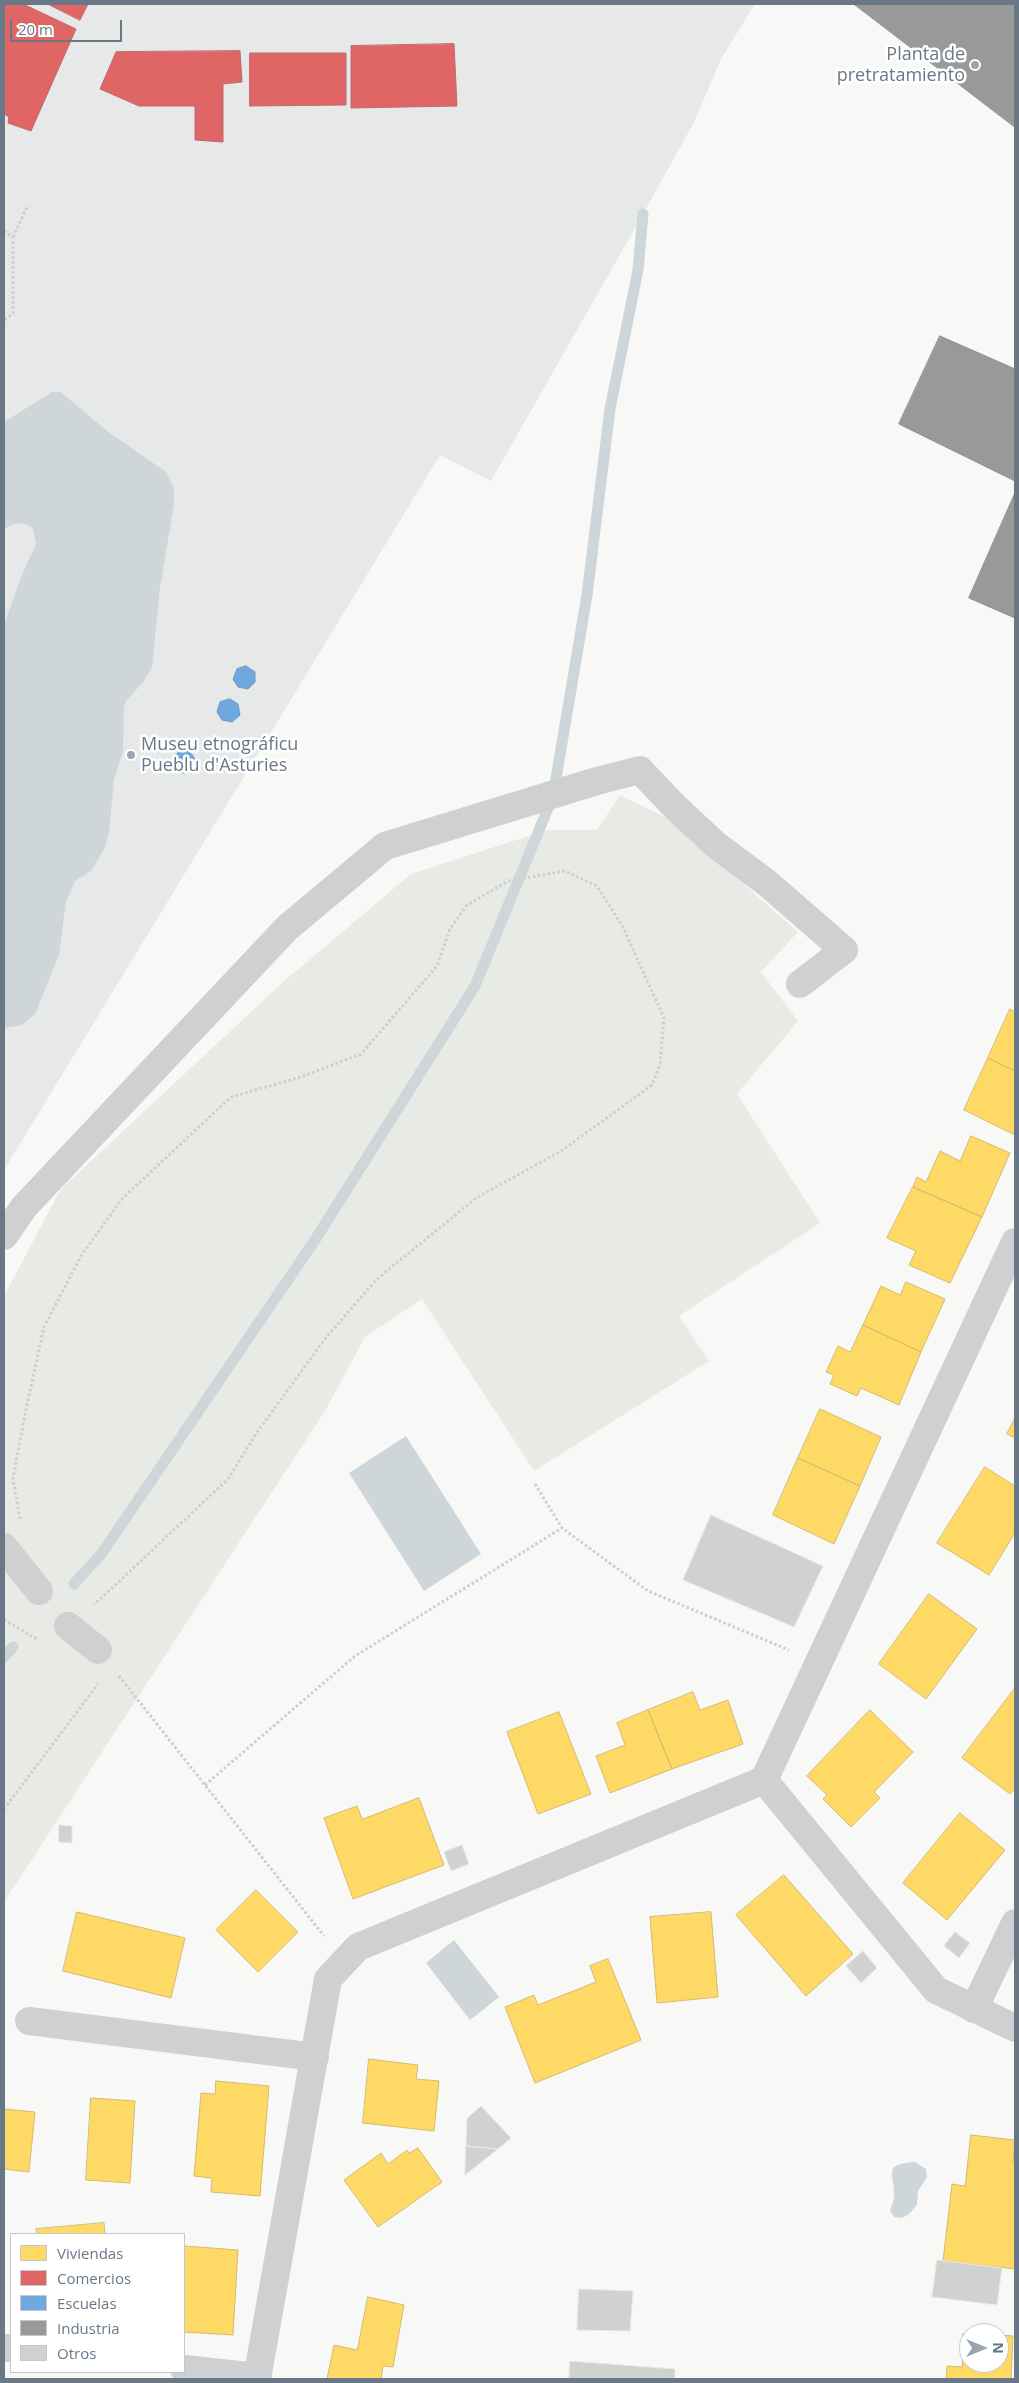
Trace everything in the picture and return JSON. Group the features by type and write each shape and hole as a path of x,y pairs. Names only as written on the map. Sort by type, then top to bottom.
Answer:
{"lane":[{"path":"4,1236 24,1207 287,928 385,846 597,781 640,770 716,845 767,883 844,950 800,984"},
{"path":"185,2369 258,2378 328,1979 358,1947 764,1780 1015,1242"},
{"path":"4,1547 39,1591"},
{"path":"69,1627 98,1650"},
{"path":"764,1780 936,1990 1015,2028"},
{"path":"974,2009 1015,1923"},
{"path":"29,2021 314,2057"}],"path":[{"path":"4,320 12,313 13,237 28,206"},
{"path":"4,231 13,237"},
{"path":"21,1525 13,1479 44,1327 80,1256 122,1199 231,1097 301,1077 361,1054 437,966 450,929 468,906 508,880 565,870 597,886 623,927 664,1018 660,1064 652,1085 561,1151 476,1198 376,1280 324,1340 258,1431 228,1479 69,1627"},
{"path":"536,1484 562,1528 648,1592 819,1662"},
{"path":"205,1785 355,1656 562,1528"},
{"path":"98,1650 346,1960"},
{"path":"4,1809 102,1678 116,1672"}],"shaded area":[{"path":"4,4 755,4 721,59 693,124 491,481 440,455 4,1170"},
{"path":"52,392 61,392 107,431 166,472 174,488 174,504 160,588 152,667 144,681 126,701 124,707 123,751 114,780 109,833 105,847 91,871 75,881 66,902 59,955 35,1014 22,1025 4,1028 4,625 21,577 36,544 33,528 29,526 18,523 4,529 4,422"},
{"path":"620,795 671,820 798,932 761,972 798,1021 737,1094 820,1223 679,1316 709,1361 534,1471 422,1299 365,1337 325,1411 4,1902 4,1296 61,1189 282,983 411,874 547,830 597,830"},
{"path":"406,1436 481,1554 424,1591 349,1473"},
{"path":"454,1940 499,1997 470,2020 426,1963"},
{"path":"915,2162 926,2169 927,2177 918,2191 917,2205 909,2214 902,2218 894,2217 890,2211 894,2197 892,2171 898,2165"}],"building: Viviendas":[{"path":"1010,1009 1015,1012 1015,1071 988,1058"},
{"path":"988,1058 1015,1071 1015,1135 964,1110"},
{"path":"971,1136 1010,1153 982,1217 913,1187 917,1177 926,1182 940,1151 960,1161"},
{"path":"913,1187 982,1217 950,1283 909,1265 916,1251 887,1238"},
{"path":"906,1282 945,1299 921,1352 863,1325 881,1286 900,1295"},
{"path":"863,1325 921,1352 899,1405 861,1388 857,1396 830,1384 834,1375 826,1372 838,1346 850,1352"},
{"path":"820,1409 881,1437 860,1486 798,1458"},
{"path":"1015,1418 1015,1438 1007,1434"},
{"path":"798,1458 860,1486 834,1544 773,1515"},
{"path":"985,1467 1015,1486 1015,1533 989,1575 937,1543"},
{"path":"929,1594 977,1629 926,1699 879,1664"},
{"path":"1015,1688 1015,1788 1010,1794 962,1758"},
{"path":"693,1692 700,1710 728,1700 743,1744 672,1769 648,1710"},
{"path":"648,1710 672,1769 610,1793 596,1756 625,1745 617,1723"},
{"path":"870,1710 913,1752 874,1792 880,1798 851,1827 823,1799 827,1795 807,1776"},
{"path":"559,1712 591,1794 538,1814 507,1732"},
{"path":"419,1798 444,1865 353,1899 324,1818 357,1806 362,1819"},
{"path":"960,1813 1005,1850 947,1920 903,1883"},
{"path":"784,1875 853,1954 806,1996 736,1915"},
{"path":"256,1890 298,1932 258,1972 216,1930"},
{"path":"77,1912 185,1938 171,1998 63,1971"},
{"path":"711,1912 718,1997 657,2003 650,1917"},
{"path":"608,1959 641,2040 535,2083 505,2007 534,1995 538,2005 596,1982 590,1966"},
{"path":"369,2059 418,2065 416,2079 439,2081 434,2131 363,2123"},
{"path":"216,2081 269,2086 260,2196 211,2192 212,2178 194,2176 201,2093 215,2094"},
{"path":"91,2098 135,2101 130,2183 86,2180"},
{"path":"4,2109 35,2112 29,2172 4,2169"},
{"path":"971,2135 1015,2140 1013,2164 1015,2164 1015,2269 943,2261 952,2184 965,2186"},
{"path":"418,2148 442,2182 378,2227 344,2180 381,2153 388,2164 407,2150 409,2153"},
{"path":"104,2223 105,2233 37,2233 36,2229"},
{"path":"185,2246 238,2250 233,2335 185,2332"},
{"path":"368,2297 404,2305 393,2367 383,2366 381,2379 327,2379 334,2345 357,2350"},
{"path":"1009,2336 1013,2336 1011,2379 946,2379 947,2366 959,2367 959,2373 1009,2373"}],"building: Comercios":[{"path":"4,4 23,4 76,29 31,131 8,123 9,117 4,114"},
{"path":"48,4 88,4 80,20"},
{"path":"454,44 457,106 351,108 351,46"},
{"path":"240,51 242,82 223,84 223,142 195,140 195,106 139,106 100,89 116,52"},
{"path":"250,53 346,53 346,105 250,106"}],"building: Escuelas":[{"path":"246,666 255,672 255,682 248,689 238,687 233,679 237,669"},
{"path":"230,699 238,704 240,715 232,722 222,720 217,712 220,702"},
{"path":"184,751 192,754 195,762 192,770 184,773 176,770 173,762 176,754"}],"building: Industria":[{"name":"Planta de pretratamiento","path":"854,4 1015,4 1015,127"},
{"path":"940,336 1015,369 1015,481 899,424"},
{"path":"1015,493 1015,618 969,598"}],"building: Otros":[{"path":"711,1515 823,1566 794,1627 683,1580"},
{"path":"59,1825 72,1826 72,1843 59,1842"},
{"path":"462,1845 469,1864 451,1871 444,1852"},
{"path":"955,1932 970,1943 959,1958 944,1946"},
{"path":"863,1951 877,1968 861,1983 846,1966"},
{"path":"481,2106 511,2138 498,2149 466,2146 467,2119"},
{"path":"466,2146 498,2149 465,2175"},
{"path":"937,2260 1002,2268 997,2305 932,2297"},
{"path":"579,2289 633,2291 630,2331 577,2330"},
{"path":"570,2361 675,2369 675,2379 569,2379"}],"waterway":[{"path":"74,1584 102,1553 315,1240 475,986 553,796 587,595 610,409 638,270 643,214"},
{"path":"4,1657 13,1647"}],"place":[{"name":"Planta de pretratamiento","path":"975,65"},
{"name":"Museu etnográficu Pueblu d'Asturies","path":"131,755"}]}
